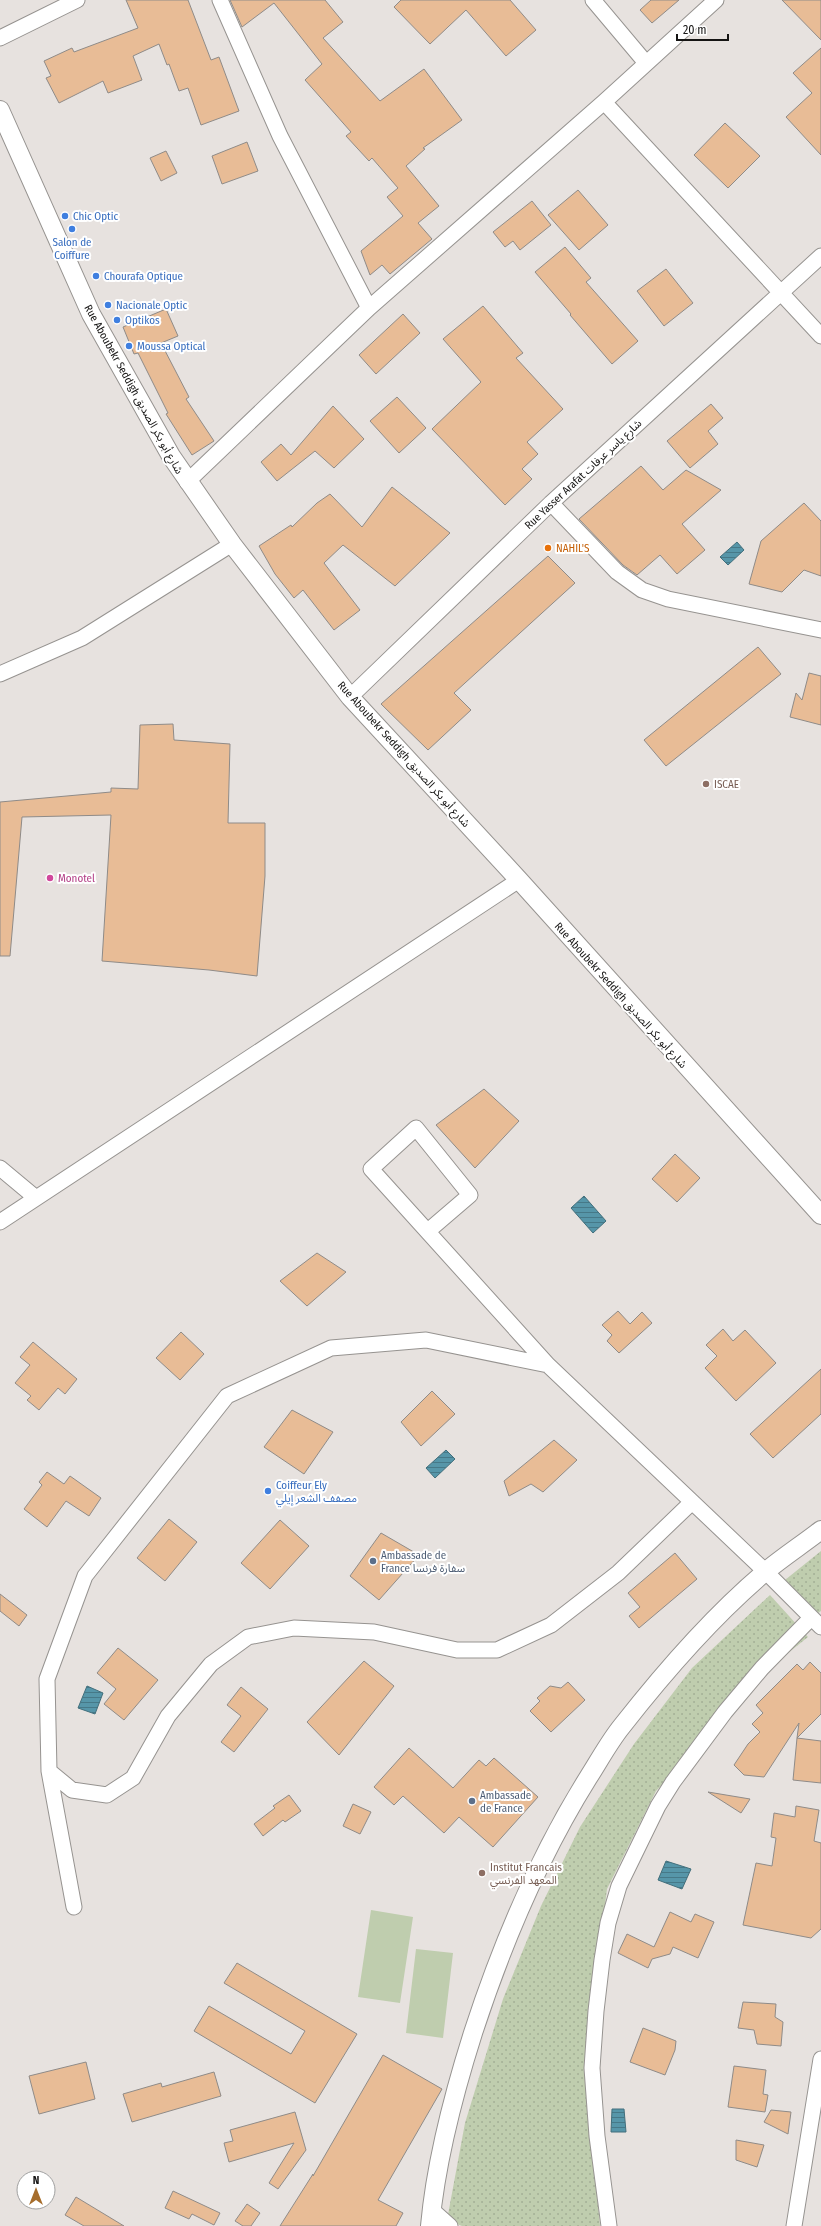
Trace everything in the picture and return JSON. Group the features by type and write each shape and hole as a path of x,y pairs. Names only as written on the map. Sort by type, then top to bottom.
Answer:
{"street":[{"path":"0,38 77,0"},
{"path":"220,0 280,136 369,308"},
{"path":"593,0 646,63"},
{"path":"187,482 369,308 604,102 716,0"},
{"path":"604,102 821,336"},
{"name":"Rue Aboubekr Seddigh شارع أبو بكر الصديق","path":"0,110 91,314 150,421 187,482 232,544 350,698 519,880 622,997 821,1215"},
{"name":"Rue Yasser Arafat شارع ياسر عرفات","path":"350,698 551,503 821,256"},
{"path":"551,503 617,572 642,590 668,599 821,630"},
{"path":"0,674 82,638 232,544"},
{"path":"0,1222 519,880"},
{"path":"428,1231 470,1195 416,1128 371,1169 548,1365 766,1572 816,1623 762,1668 725,1712 673,1782 658,1806 619,1886 608,1924 602,1960 596,2011 592,2068 597,2136 609,2226"},
{"path":"0,1168 36,1198"},
{"path":"74,1907 49,1771 48,1678 84,1576 227,1396 331,1348 426,1340 548,1365"},
{"path":"49,1771 72,1790 107,1795 133,1778 168,1716 211,1664 248,1637 294,1628 367,1632 457,1650 497,1650 550,1625 618,1573 692,1502"},
{"path":"450,2226 430,2218 440,2154 459,2078 492,1977 524,1896 568,1810 620,1728 719,1614 766,1572 821,1530"},
{"path":"794,2226 821,2059"}],"green space":[{"path":"821,1551 821,1611 813,1617 785,1580"},
{"path":"770,1595 808,1637 763,1673 726,1717 656,1791 607,1889 588,2039 591,2128 600,2226 462,2226 447,2220 465,2123 503,1999 541,1906 580,1827 634,1744 692,1668"},
{"path":"371,1910 413,1917 400,2003 358,1997"},
{"path":"416,1949 453,1953 443,2038 406,2033"}],"water":[{"path":"737,542 744,550 728,565 720,557"},
{"path":"584,1196 606,1221 593,1233 571,1208"},
{"path":"446,1450 455,1459 435,1478 426,1468"},
{"path":"87,1686 103,1693 95,1714 78,1708"},
{"path":"666,1861 691,1869 682,1889 658,1880"},
{"path":"612,2109 624,2109 626,2132 611,2132"}],"building":[{"path":"126,0 188,0 211,60 219,57 239,111 201,125 188,88 179,91 169,64 167,65 159,44 133,56 142,80 108,93 103,81 59,103 46,78 51,76 44,61 72,48 74,52 138,28"},
{"path":"230,0 325,0 343,22 323,38 380,101 424,69 462,120 423,148 425,149 406,166 439,206 418,223 432,239 390,274 382,265 370,275 361,251 403,216 387,197 398,188 372,158 369,161 346,136 351,132 305,80 322,64 274,3 242,27"},
{"path":"401,0 510,0 536,30 506,56 466,10 430,44 394,7"},
{"path":"651,0 679,0 652,23 640,10"},
{"path":"782,0 821,0 821,40"},
{"path":"821,48 821,155 786,117 812,93 793,73"},
{"path":"725,123 760,156 728,188 694,155"},
{"path":"247,142 258,171 222,184 212,156"},
{"path":"166,151 177,173 161,181 150,158"},
{"path":"578,190 608,225 579,250 548,215"},
{"path":"532,201 551,225 520,250 513,241 505,247 493,232"},
{"path":"565,247 591,278 586,282 638,341 612,364 535,272"},
{"path":"666,269 693,303 664,326 637,291"},
{"path":"483,306 523,353 516,358 563,409 527,442 538,454 522,469 532,479 505,505 432,429 481,382 443,339"},
{"path":"166,309 178,336 161,343 189,397 186,399 214,441 192,455 166,414 168,413 138,353 134,354 123,327"},
{"path":"403,314 420,333 376,374 359,355"},
{"path":"397,397 426,428 399,453 370,421"},
{"path":"711,404 723,418 708,431 718,444 690,468 667,441"},
{"path":"333,406 364,439 334,468 315,451 277,481 261,462 281,444 291,455"},
{"path":"641,466 663,490 686,470 721,490 682,524 705,550 677,574 660,555 637,575 623,565 579,519"},
{"path":"392,487 450,533 395,586 343,545 324,563 360,610 334,630 303,590 294,598 275,574 259,546 291,525 292,527 317,503 330,494 362,527"},
{"path":"804,503 821,521 821,576 804,570 782,592 749,584 761,541"},
{"path":"548,556 575,583 454,693 471,710 428,750 381,704"},
{"path":"758,647 781,674 666,766 644,740"},
{"path":"809,673 821,676 821,725 790,717 796,693 802,700"},
{"path":"173,724 174,740 230,744 228,823 265,823 265,876 257,976 209,970 102,961 111,815 22,817 10,956 0,956 0,802 111,792 111,788 138,789 140,725"},
{"path":"484,1089 519,1121 475,1168 436,1125"},
{"path":"675,1154 700,1178 677,1202 652,1179"},
{"path":"317,1253 346,1272 307,1306 280,1281"},
{"path":"618,1311 630,1324 642,1312 652,1323 619,1353 607,1341 612,1335 602,1325"},
{"path":"723,1329 733,1341 745,1330 776,1363 736,1401 705,1368 717,1356 706,1345"},
{"path":"181,1332 204,1354 180,1380 156,1358"},
{"path":"33,1342 77,1379 65,1394 58,1388 39,1410 27,1400 31,1396 15,1383 30,1365 20,1357"},
{"path":"821,1369 821,1414 773,1458 750,1434"},
{"path":"432,1391 455,1414 421,1446 401,1422"},
{"path":"292,1410 333,1432 304,1474 264,1447"},
{"path":"554,1440 577,1460 543,1492 531,1484 509,1496 504,1481"},
{"path":"47,1472 64,1484 70,1476 101,1498 89,1516 66,1501 47,1527 24,1509 42,1485 39,1482"},
{"path":"169,1519 197,1542 165,1581 137,1558"},
{"path":"280,1520 309,1546 270,1589 241,1563"},
{"path":"381,1533 419,1555 379,1600 350,1576"},
{"path":"675,1553 697,1579 639,1628 629,1616 640,1607 628,1593"},
{"path":"0,1594 27,1615 19,1626 0,1611"},
{"path":"118,1648 158,1680 124,1720 104,1704 116,1689 97,1673"},
{"path":"364,1661 394,1686 339,1755 307,1722"},
{"path":"810,1662 821,1673 821,1714 797,1738 799,1723 764,1777 744,1775 734,1765 748,1744 760,1732 752,1724 763,1713 756,1705 797,1664 803,1670"},
{"path":"568,1682 585,1700 551,1732 530,1711 540,1701 537,1698 550,1686 561,1688"},
{"path":"241,1687 268,1709 234,1752 221,1742 241,1716 227,1705"},
{"path":"797,1738 821,1741 821,1783 793,1780"},
{"name":"Ambassade de France","path":"409,1748 453,1788 479,1760 486,1766 494,1758 538,1797 493,1847 459,1817 444,1833 403,1796 394,1805 374,1787"},
{"path":"708,1792 750,1799 741,1813"},
{"path":"289,1795 301,1811 285,1822 283,1820 263,1836 254,1824 275,1808 273,1806"},
{"path":"353,1804 371,1812 360,1834 343,1826"},
{"path":"796,1806 819,1810 814,1841 821,1843 821,1929 811,1938 743,1925 756,1863 772,1866 776,1838 771,1837 774,1813 795,1817"},
{"path":"670,1912 691,1922 695,1914 714,1922 698,1958 673,1947 670,1954 652,1959 648,1968 618,1953 627,1934 654,1947"},
{"path":"237,1963 357,2034 315,2103 194,2031 209,2006 291,2054 305,2031 224,1983"},
{"path":"743,2002 776,2004 775,2017 783,2022 781,2046 757,2044 754,2030 738,2028"},
{"path":"643,2028 676,2041 675,2050 665,2075 630,2062"},
{"path":"383,2055 442,2089 378,2200 403,2213 396,2226 280,2226 313,2174 313,2176"},
{"path":"86,2062 95,2099 39,2114 29,2076"},
{"path":"734,2066 766,2070 763,2094 768,2095 765,2112 728,2107"},
{"path":"214,2072 221,2096 132,2122 123,2094 161,2083 162,2087"},
{"path":"771,2110 791,2112 788,2134 764,2122"},
{"path":"295,2112 306,2150 278,2189 269,2183 294,2143 229,2162 224,2143 233,2141 230,2130"},
{"path":"736,2140 764,2145 757,2167 736,2160"},
{"path":"173,2191 220,2213 214,2225 192,2214 189,2219 165,2208"},
{"path":"76,2197 124,2226 84,2226 65,2215"},
{"path":"247,2204 260,2213 251,2226 243,2226 235,2221"}],"place":[{"name":"Chic Optic","path":"65,216"},
{"name":"Salon de Coiffure","path":"72,229"},
{"name":"Chourafa Optique","path":"96,276"},
{"name":"Nacionale Optic","path":"108,305"},
{"name":"Optikos","path":"117,320"},
{"name":"Moussa Optical","path":"129,346"},
{"name":"NAHIL'S","path":"548,548"},
{"name":"ISCAE","path":"706,784"},
{"name":"Monotel","path":"50,878"},
{"name":"Coiffeur Ely مصفف الشعر إيلي","path":"268,1491"},
{"name":"Ambassade de France سفارة فرنسا","path":"373,1561"},
{"name":"Ambassade de France","path":"472,1801"},
{"name":"Institut Francais المعهد الفرنسي","path":"482,1873"}]}
